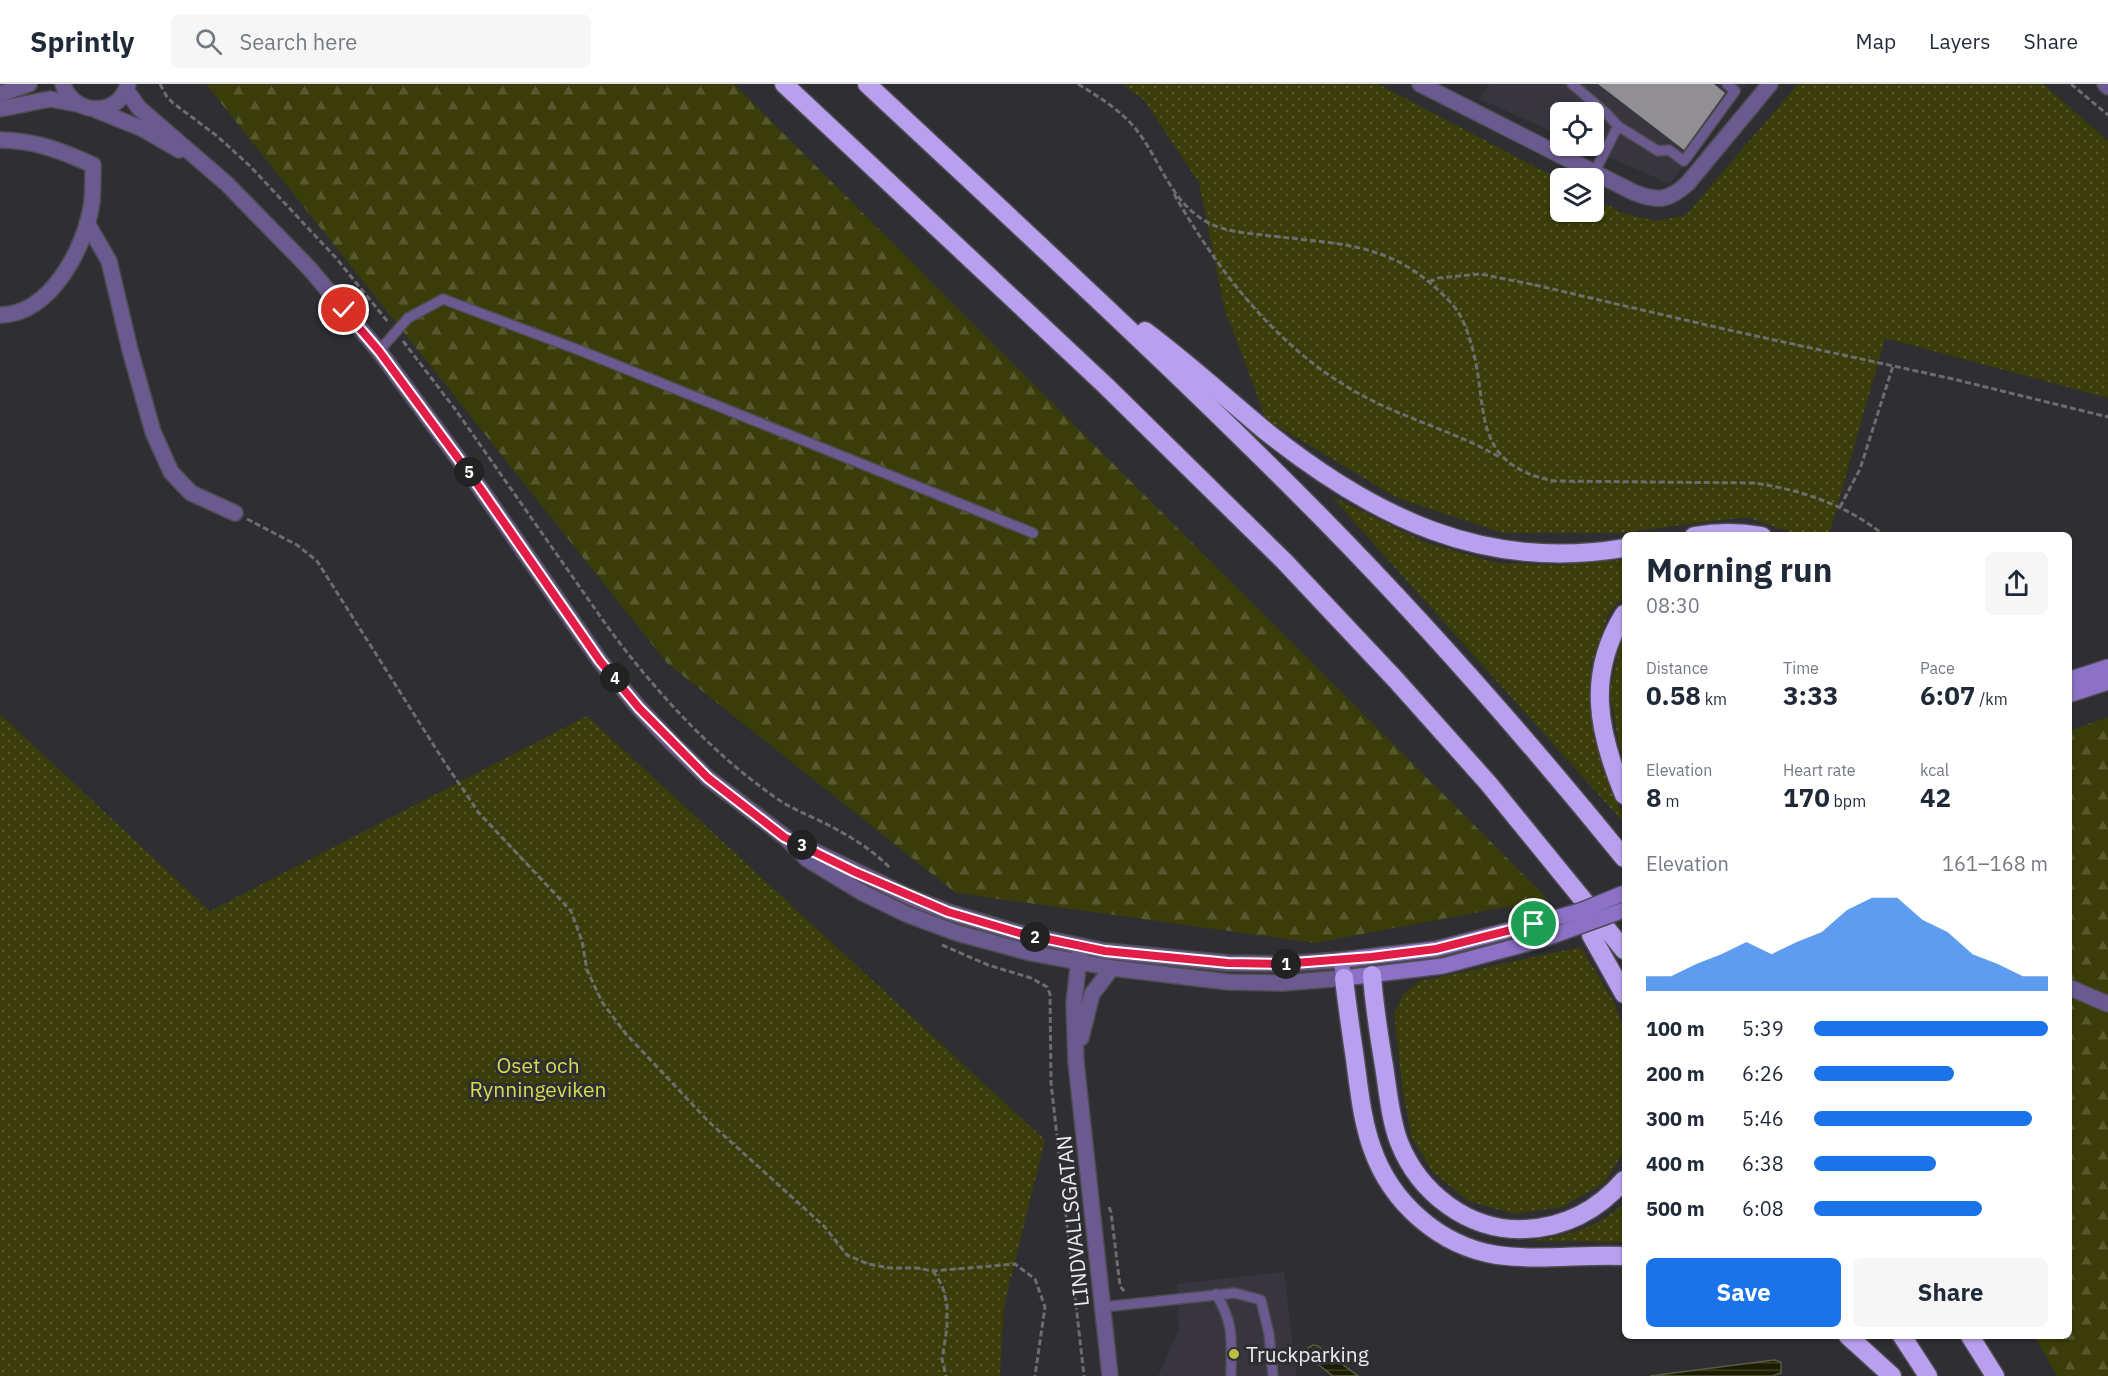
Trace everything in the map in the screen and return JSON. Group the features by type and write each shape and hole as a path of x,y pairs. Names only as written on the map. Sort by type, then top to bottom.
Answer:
{"highway":[{"path":"784,84 1114,394 1285,562 1380,662 1481,775 1622,948"},
{"path":"867,84 1182,379 1326,522 1464,670 1539,755 1622,856"},
{"path":"979,189 1134,322 1269,433 1330,479 1374,505 1420,527 1452,538 1494,548 1570,554 1622,548"},
{"path":"1622,617 1604,657 1600,683 1600,709 1605,734 1622,789"},
{"path":"1588,905 1591,935 1622,990"},
{"path":"1372,966 1380,1044 1398,1140 1409,1164 1424,1185 1443,1203 1466,1216 1490,1225 1516,1229 1542,1228 1568,1221 1591,1210 1612,1194 1622,1182"},
{"path":"1342,969 1366,1125 1372,1149 1386,1178 1410,1210 1449,1239 1472,1249 1496,1255 1520,1257 1622,1256"},
{"path":"1851,1339 1892,1376"},
{"path":"1904,1339 1928,1376"},
{"path":"1972,1339 1995,1376"}],"main road":[{"path":"2072,679 2108,667"},
{"path":"2072,694 2108,682"},
{"path":"1372,966 1580,911 1622,894"},
{"path":"1342,969 1372,966 1443,966 1541,940 1622,911"}],"street":[{"path":"0,94 29,84"},
{"path":"63,84 69,97 77,104"},
{"path":"1420,84 1586,168"},
{"path":"1604,177 1647,198 1659,199 1675,196 1770,84"},
{"path":"96,110 114,105 127,87 139,108 204,162 309,268 379,351 480,488 607,669 673,744 708,778 784,837 807,859 863,893 906,914 957,933 1031,953 1112,968 1228,982 1283,983 1342,969"},
{"path":"0,109 50,99 77,104 143,129 174,148 204,162"},
{"path":"0,140 20,140 41,144 93,165 92,201 87,223 62,276 46,295 28,308 11,315 0,315"},
{"path":"87,223 109,261 130,350 153,432 171,472 190,493 235,513"},
{"path":"784,837 874,881 948,912 1019,933 1080,946 1228,963 1282,964 1342,969"},
{"name":"LINDVALLSGATAN","path":"1080,946 1074,1003 1076,1062 1110,1376"},
{"name":"LINDVALLSGATAN","path":"1076,1062 1092,994 1112,968"},
{"path":"2072,989 2108,1004"}],"lane":[{"path":"1572,84 1606,112 1618,126 1658,151 1669,150 1684,161 1735,91 1727,84"},
{"path":"1596,168 1618,126"},
{"path":"379,351 408,318 443,299 606,361 1032,532"},
{"path":"1102,1307 1235,1293 1261,1300 1269,1334 1273,1376"},
{"path":"1216,1294 1227,1313 1232,1334 1231,1376"}],"path":[{"path":"160,84 173,103 218,136 250,166 336,258 455,410 613,635 680,714 736,766 777,798 792,809 816,819 872,850 892,870"},
{"path":"1078,84 1118,110 1136,129 1208,252 1236,289 1289,342 1326,372 1365,397 1406,417 1481,447 1522,472 1554,481 1754,483 1816,497 1853,513 1879,532"},
{"path":"2071,84 2108,115"},
{"path":"1170,188 1188,208 1210,224 1233,231 1343,245 1378,252 1415,270 1453,306 1464,323 1480,380 1483,419 1492,443 1510,464"},
{"path":"1429,282 1438,278 1480,274 1570,292 2108,417"},
{"path":"1840,507 1860,469 1893,366"},
{"path":"235,513 297,545 317,561 445,764 479,813 571,911 582,941 587,970 602,1002 626,1034 709,1122 824,1226 847,1254 868,1264 932,1271 1015,1264 1035,1279 1045,1307 1035,1376"},
{"path":"939,943 947,949 988,965 1031,978 1047,987 1050,994 1051,1083 1084,1376"},
{"path":"932,1271 942,1285 947,1304 947,1328 942,1359 946,1376"}],"shaded area":[{"path":"1489,84 1747,84 1670,184 1604,155 1604,102 1550,102 1550,130 1480,99"},
{"path":"1284,1272 1297,1376 1158,1376 1179,1330 1177,1284"},
{"path":"1313,1345 1318,1346 1358,1376 1333,1376 1307,1354 1308,1348"},
{"path":"1774,1360 1781,1362 1781,1373 1772,1376 1650,1376"}],"green space":[{"path":"206,84 734,84 1548,899 1315,943 956,893 667,663"},
{"path":"1122,84 1378,84 1550,175 1550,222 1604,222 1604,204 1623,213 1656,221 1686,215 1798,84 2043,84 2108,141 2108,398 1885,338 1830,532 1791,532 1746,517 1617,533 1503,533 1397,498 1266,419 1224,307 1199,183 1144,100"},
{"path":"1331,496 1424,542 1497,563 1562,565 1622,560 1622,598 1609,612 1591,665 1591,718 1602,768 1622,813 1622,821"},
{"path":"1622,640 1622,754 1610,691"},
{"name":"Oset och Rynningeviken","path":"0,714 210,911 587,716 1045,1140 1004,1306 1000,1376 0,1376"},
{"path":"2108,717 2108,1376 2057,1376 2036,1339 2072,1339 2072,730"},
{"path":"1581,947 1616,1006 1622,1026 1622,1155 1604,1183 1562,1207 1514,1214 1468,1201 1433,1172 1412,1138 1404,1099 1394,1015 1403,994 1421,981"},
{"path":"1622,1205 1622,1242 1529,1241 1580,1230"}],"building":[{"path":"1598,84 1714,84 1725,93 1684,150"}],"place":[{"name":"Truckparking","path":"1234,1354"}],"route":[{"path":"344,310 379,351 480,488 600,661 639,708 708,778 784,837 855,872 948,912 1019,933 1105,951 1228,963 1282,964 1436,949 1534,924"}]}
